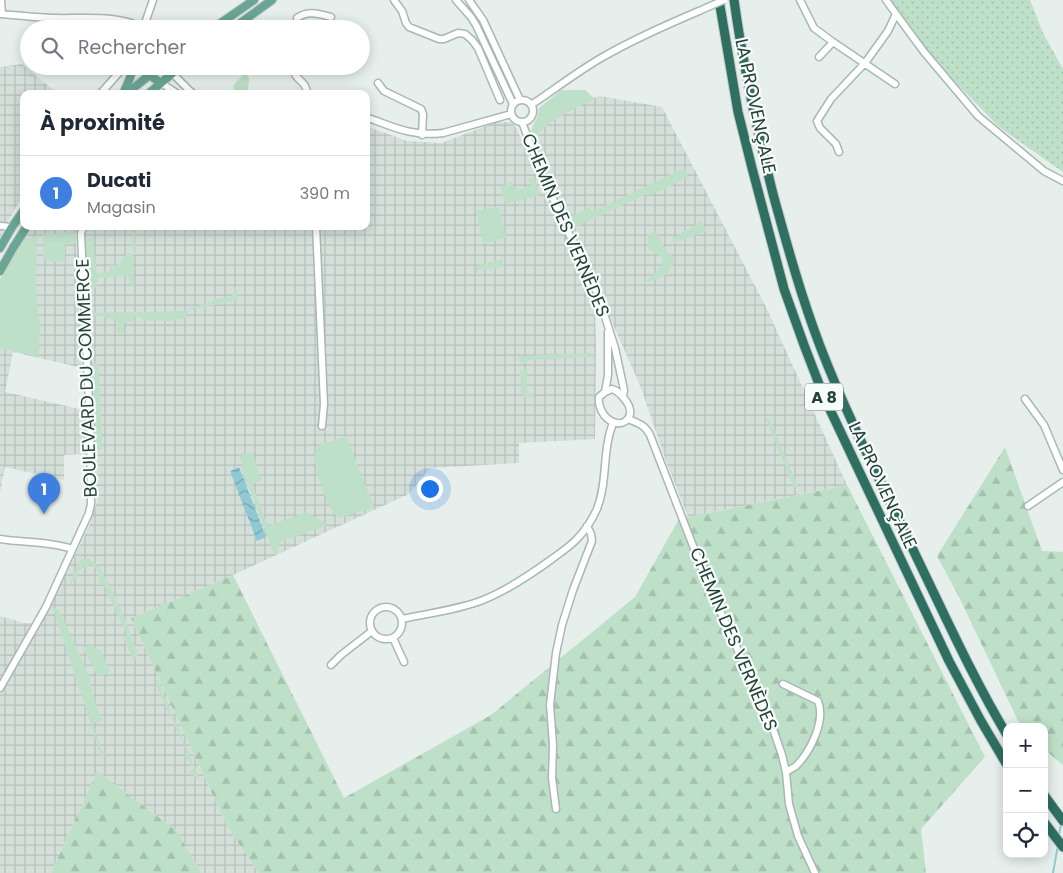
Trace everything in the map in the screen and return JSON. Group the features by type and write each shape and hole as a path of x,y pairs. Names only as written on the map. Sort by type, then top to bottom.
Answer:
{"highway":[{"name":"LA PROVENÇALE","path":"719,0 738,112 784,289 804,345 824,397 945,653 1003,758"},
{"name":"LA PROVENÇALE","path":"734,0 753,109 768,174 786,245 819,345 862,444 963,653 1003,728"},
{"path":"1048,800 1063,821"},
{"path":"1048,826 1063,847"}],"main road":[{"path":"225,20 254,0"},
{"path":"244,20 272,0"},
{"path":"126,90 131,75"},
{"path":"130,90 150,75 161,83"},
{"path":"153,90 170,75"},
{"path":"0,248 20,216"},
{"path":"0,272 24,230"}],"street":[{"path":"0,0 1,14 116,20"},
{"path":"146,20 153,0"},
{"path":"394,0 402,11 409,27 439,39 444,39 458,33 465,34 472,40 478,48 500,100"},
{"path":"456,0 476,25 513,104 511,107 512,114 516,120 522,122 532,116 532,105 526,101 520,100 513,104"},
{"path":"469,0 483,20 520,100"},
{"path":"532,105 603,56 724,0"},
{"path":"800,0 814,28 895,84"},
{"path":"886,0 924,52 978,116 1044,171 1063,181"},
{"path":"297,20 300,16 310,12 331,17"},
{"path":"839,152 836,144 820,128 817,121 831,99 865,63 888,32 896,14"},
{"path":"819,56 833,42"},
{"path":"104,90 117,75"},
{"path":"174,75 189,90"},
{"path":"294,75 306,85 307,90"},
{"path":"161,83 172,90"},
{"path":"378,83 384,91 421,109 423,114 422,135"},
{"path":"370,118 422,135 443,133 512,114"},
{"name":"CHEMIN DES VERNÈDES","path":"522,122 556,207 606,316 608,328 608,375 605,392"},
{"path":"0,226 12,227"},
{"name":"BOULEVARD DU COMMERCE","path":"0,688 46,607 91,504 90,425 81,234 83,230"},
{"path":"316,230 324,404 322,426"},
{"name":"CHEMIN DES VERNÈDES","path":"608,328 619,363 624,390 623,397"},
{"path":"609,390 615,390 623,397 630,406 631,414 628,419 621,423 613,423 605,416 599,406 599,397 609,390"},
{"path":"1025,399 1044,425 1063,470"},
{"name":"CHEMIN DES VERNÈDES","path":"628,419 644,425 650,435 707,582 772,726 782,754 789,804 798,836 815,873"},
{"path":"402,618 456,608 483,600 507,589 575,541 597,509 602,492 607,442 613,423"},
{"path":"1028,506 1063,482"},
{"path":"556,809 552,778 553,745 550,705 556,653 562,625 592,541 587,526"},
{"path":"0,539 58,544 72,549"},
{"path":"391,607 402,618 401,629 393,638 380,638 370,627 372,616 380,608 391,607"},
{"path":"331,665 340,655 372,631"},
{"path":"393,638 404,662"},
{"path":"783,684 818,701 820,708 818,727 813,741 794,767 786,772"}],"shaded area":[{"path":"20,64 20,75 35,75 53,90 20,90 20,202 0,237 0,67"},
{"path":"600,96 662,107 766,307 847,485 688,517 666,461 641,388 530,134 543,118 559,107"},
{"path":"497,122 511,122 517,129 546,196 587,281 595,305 595,439 519,443 519,463 430,468 409,494 233,575 131,618 228,828 259,873 201,873 177,831 97,771 51,873 0,873 0,616 24,623 42,623 89,526 97,502 85,232 76,232 82,368 13,352 5,392 84,410 86,454 64,455 64,480 5,467 0,493 0,279 22,241 30,230 370,230 370,127 407,141 441,143"}],"green space":[{"path":"890,0 1030,0 1043,33 1063,69 1063,172 999,127 927,53"},
{"path":"243,75 247,75 249,78 247,90 234,90 233,86"},
{"path":"561,90 585,90 595,99 559,117 539,132 537,148 531,131 539,108"},
{"path":"684,168 688,176 661,191 642,196 572,229 568,220 572,216 590,207 592,212"},
{"path":"534,177 540,195 505,204 500,187 511,182 516,190 531,186 528,179"},
{"path":"499,207 506,238 483,244 476,211"},
{"path":"702,221 706,231 674,243 672,240"},
{"path":"132,230 135,230 136,255 133,255 134,287 131,287 128,276 98,278 97,287 88,287 86,238 93,238 97,273 109,272 109,265 117,265 127,253 133,254"},
{"path":"655,231 669,255 671,254 675,261 666,275 638,286 654,275 662,263 663,258 649,250 647,235"},
{"path":"76,232 76,243 65,244 65,262 43,260 43,234"},
{"path":"37,235 36,289 40,329 39,357 0,348 0,279 22,241"},
{"path":"503,259 503,267 478,270 478,273 476,273 476,266"},
{"path":"236,286 238,300 191,310 190,308 212,302 214,299 231,297"},
{"path":"189,311 184,319 165,321 142,320 141,317 135,316 135,321 124,323 124,332 117,333 117,320 106,319 104,316 92,316 92,313"},
{"path":"596,353 592,357 519,362 519,356"},
{"path":"99,363 102,450 96,450 93,364"},
{"path":"527,369 527,393 533,393 533,398 525,397 521,393 520,372"},
{"path":"765,416 770,421 798,486 794,488"},
{"path":"346,436 374,507 339,518 333,513 326,499 314,458 317,446"},
{"path":"1005,447 1042,551 1063,552 1063,765 1048,752 1048,723 1019,723 959,597 937,556"},
{"path":"252,452 262,480 252,484 268,526 306,512 328,525 280,542 277,550 278,553 274,554 241,467 243,466 239,456"},
{"path":"847,485 985,757 921,829 926,873 259,873 228,828 131,618 233,575 344,798 491,715 635,597 679,519"},
{"path":"81,559 90,559 105,576 137,650 135,659 132,657 123,637 127,635 104,585 100,585 99,573 96,568 92,564 77,571 79,576 71,585 70,583"},
{"path":"52,606 60,612 89,675 95,703 103,720 93,724 101,749 105,755 102,758"},
{"path":"92,644 96,649 99,648 108,666 109,671 105,675 98,676 83,648"},
{"path":"157,678 200,780 190,773 194,767 185,757 186,749 156,686"},
{"path":"97,771 177,831 201,873 51,873"}],"water":[{"path":"239,467 266,537 257,541 230,471"}],"waterway":[{"path":"1059,835 1061,823"},
{"path":"1053,873 1058,845"}],"place":[{"name":"Ducati","path":"44,514"}]}
